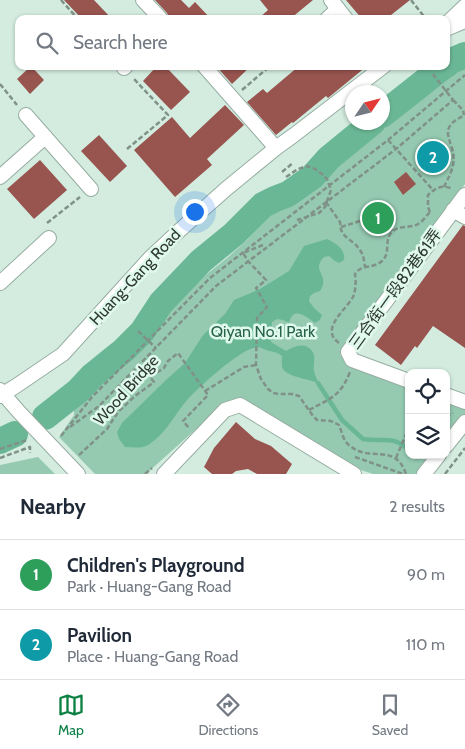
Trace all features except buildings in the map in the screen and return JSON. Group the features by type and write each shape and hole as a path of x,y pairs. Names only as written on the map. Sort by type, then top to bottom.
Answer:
{"street":[{"path":"143,0 157,15"},
{"path":"450,20 465,6"},
{"path":"450,27 465,21"},
{"path":"208,70 276,148"},
{"name":"Huang-Gang Road","path":"1,394 64,354 158,250 180,230 276,148 379,70"},
{"path":"26,115 91,188"},
{"path":"0,178 45,137"},
{"name":"三合街一段82巷61弄","path":"405,380 352,360 348,352 459,213 460,193"},
{"path":"0,282 49,238"},
{"path":"1,394 53,442 78,474"},
{"path":"450,396 465,402"},
{"path":"164,474 226,410 240,405 354,474"},
{"path":"450,438 460,417"},
{"path":"424,474 435,459"}],"path":[{"path":"62,0 75,15"},
{"path":"411,0 423,15"},
{"path":"127,149 168,115 128,70"},
{"path":"233,98 265,70"},
{"path":"432,73 463,110 465,115 450,125 447,135 454,159 444,187"},
{"path":"53,442 92,397 210,278 388,140 465,75"},
{"path":"0,84 26,115"},
{"path":"53,442 66,429 99,406 216,286 396,149 453,100"},
{"path":"388,140 433,190"},
{"path":"438,155 451,149"},
{"path":"282,172 293,163"},
{"path":"286,177 298,169 308,166 322,174 331,190 325,207 319,213 297,220"},
{"path":"342,345 332,335 333,323 354,295 355,274 358,270 365,267 369,268 383,261 386,255 388,238 392,231 400,227 420,223 430,212 428,195 433,190 448,187 460,193"},
{"path":"49,238 40,228 91,188"},
{"path":"326,202 337,217 345,236 360,250 365,267"},
{"path":"340,227 363,220"},
{"path":"388,228 392,231"},
{"path":"243,253 263,245"},
{"path":"243,253 266,280 256,288 267,307 257,318 256,365 268,389 273,393 299,396 317,420 331,421 338,425 348,445 367,454 394,456 400,461 406,474"},
{"path":"138,331 156,348"},
{"name":"Wood Bridge","path":"78,456 107,429 118,412 154,382 150,377 164,368 168,360 178,354 208,395 183,421 192,430"},
{"path":"205,391 244,367 256,365"},
{"path":"309,410 336,395 342,389 353,365"},
{"path":"396,458 405,434"},
{"path":"0,449 31,438"},
{"path":"0,458 30,448 30,453"},
{"path":"445,474 465,448"}],"green space":[{"name":"Qiyan No.1 Park","path":"465,61 465,184 340,355 405,381 405,459 430,459 418,474 373,474 355,468 225,403 146,474 95,474 59,437 74,415 74,407 98,382 140,346 168,308 247,240 272,213 292,200 306,194 317,185 339,159 375,130 390,130 390,118 450,70"},
{"path":"450,400 465,406 465,414 450,433"},
{"path":"38,457 55,474 0,474 0,465"}],"shaded area":[{"path":"327,239 342,250 344,260 339,263 329,256 324,257 320,262 319,270 323,286 320,291 310,296 309,301 322,315 320,320 315,323 297,314 291,318 289,323 277,319 272,322 271,342 286,351 293,347 305,346 312,351 314,355 314,371 318,383 286,372 282,366 282,356 277,353 259,347 251,349 221,368 201,386 155,440 143,447 125,447 119,439 117,432 122,423 185,363 203,335 225,314 234,300 260,289 289,271 304,246"}],"waterway":[{"path":"450,62 465,55"},
{"path":"390,109 439,70"},
{"path":"45,417 78,391 93,375 124,350 142,332 161,303 201,261 234,234 263,205 288,194 312,177 329,158 363,130"},
{"path":"318,383 342,420 363,439 387,440 397,442 405,447"},
{"path":"0,441 15,434"}],"place":[{"name":"Pavilion","path":"433,157"},
{"name":"Children's Playground","path":"378,218"}]}
